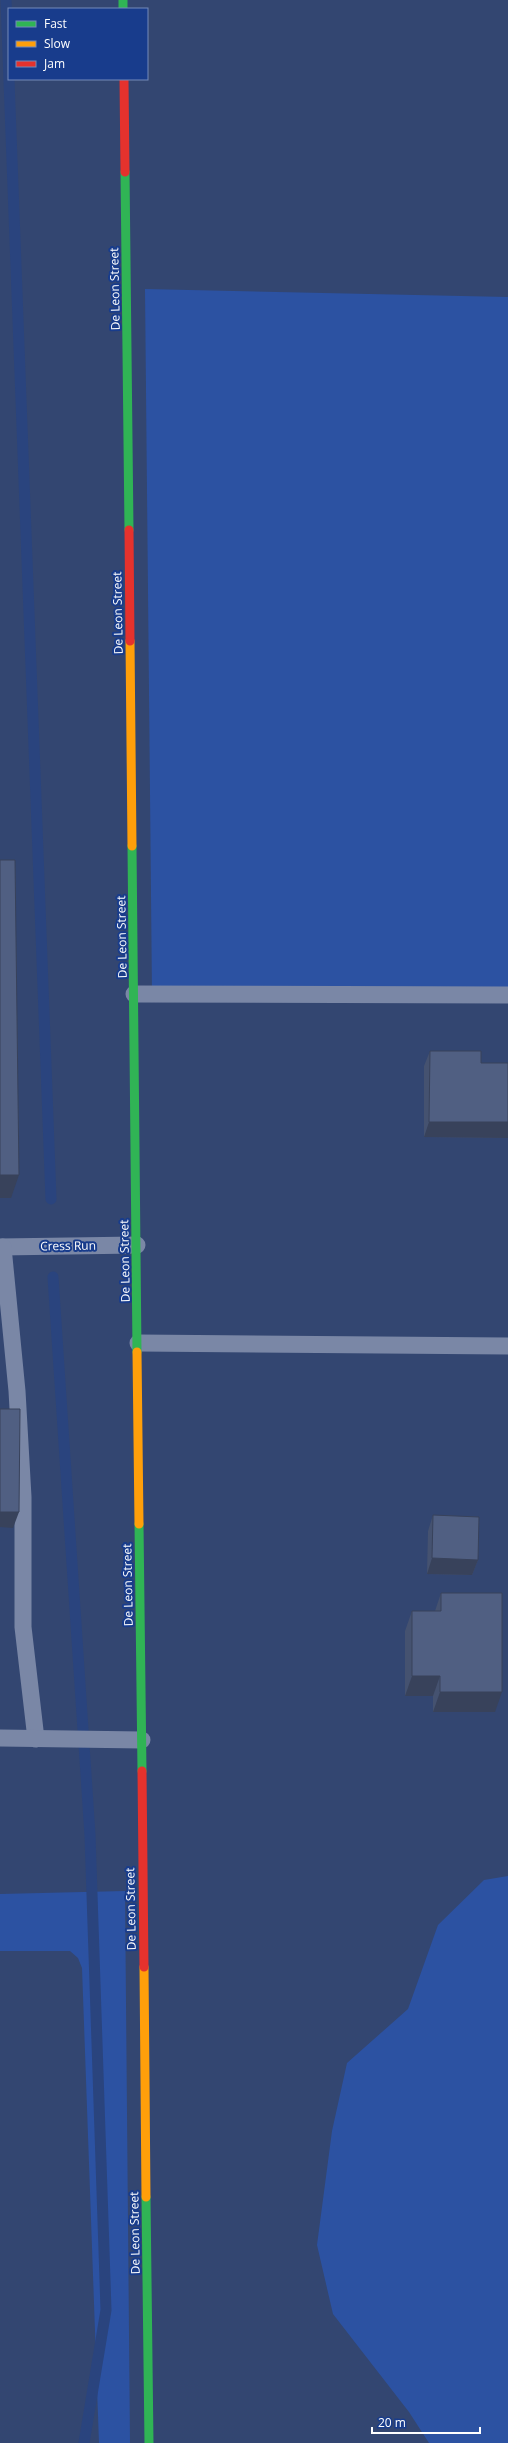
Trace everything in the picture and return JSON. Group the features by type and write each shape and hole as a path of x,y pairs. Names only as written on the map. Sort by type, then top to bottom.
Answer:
{"street":[{"name":"De Leon Street","path":"124,80 149,2443"}],"lane":[{"path":"134,994 508,995"},
{"name":"Cress Run","path":"1,1247 137,1245"},
{"path":"1,1247 17,1391 22,1497 22,1627 36,1739"},
{"path":"138,1343 508,1346"},
{"path":"0,1738 142,1740"}],"shaded area":[{"path":"145,289 508,297 508,990 152,994"},
{"path":"508,1876 508,2443 429,2443 409,2412 333,2314 317,2245 332,2131 347,2063 408,2009 438,1925 484,1880"},
{"path":"125,1891 130,2443 99,2443 82,1968 78,1958 70,1951 0,1951 0,1894"}],"building":[{"path":"0,860 15,860 19,1175 0,1175"},
{"path":"430,1051 481,1051 481,1063 508,1063 508,1122 429,1122"},
{"path":"0,1409 20,1409 19,1512 0,1512"},
{"path":"433,1515 479,1517 478,1560 432,1558"},
{"path":"441,1593 502,1593 502,1692 440,1692 440,1676 412,1676 412,1611 441,1611"}],"waterway":[{"path":"6,0 8,53"},
{"path":"9,80 51,1199"},
{"path":"53,1277 90,1835 106,2310 84,2443"}],"traffic: fast":[{"path":"123,0 123,8"},
{"path":"125,172 129,530"},
{"path":"132,846 137,1352"},
{"path":"139,1524 142,1771"},
{"path":"146,2197 149,2443"}],"traffic: slow":[{"path":"130,641 132,846"},
{"path":"137,1352 139,1524"},
{"path":"144,1967 146,2197"}],"traffic: jam":[{"path":"124,80 125,172"},
{"path":"129,530 130,641"},
{"path":"142,1771 144,1967"}]}
